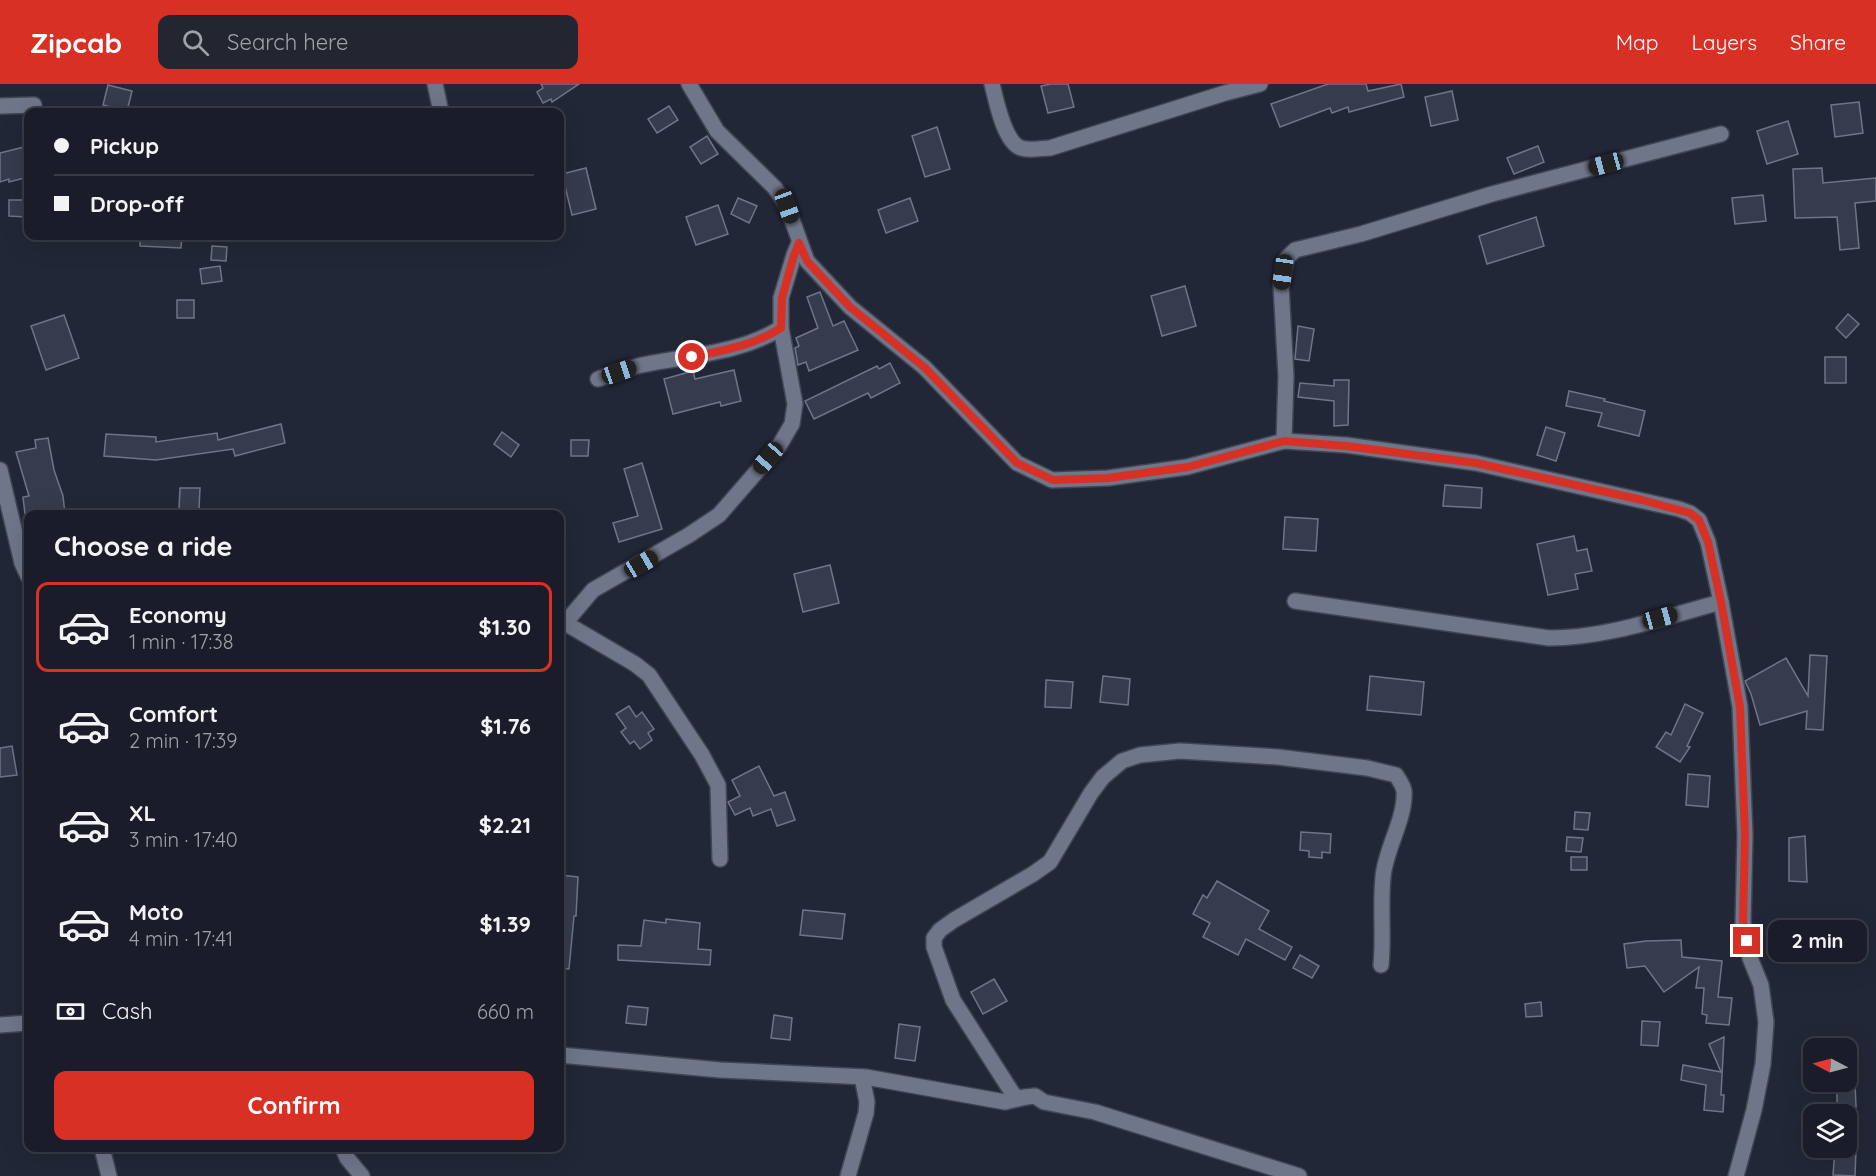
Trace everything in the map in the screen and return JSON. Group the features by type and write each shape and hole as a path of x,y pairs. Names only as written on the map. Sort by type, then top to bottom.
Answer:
{"street":[{"path":"435,84 440,108"},
{"path":"689,84 717,131 775,188 787,206 807,261 850,307 924,367 1017,463 1053,480 1108,478 1188,467 1284,441 1346,446 1476,463 1679,509 1699,520 1704,530 1721,602 1740,707 1745,835 1743,924 1750,958 1761,985 1766,1022 1763,1064 1754,1110 1736,1176"},
{"path":"992,84 996,102 1010,138 1019,148 1030,149 1050,148 1260,84"},
{"path":"0,106 33,105"},
{"path":"1284,441 1286,376 1281,286 1287,258 1294,249 1361,234 1492,194 1721,134"},
{"path":"564,623 593,590 689,535 719,515 778,446 792,424 795,404 781,328 782,298 799,243"},
{"path":"598,379 639,365 736,348 763,339 781,328"},
{"path":"0,470 24,567"},
{"path":"1295,601 1549,638 1573,638 1640,624 1721,602"},
{"path":"564,626 635,664 649,675 702,755 718,785 720,859"},
{"path":"1299,1176 1095,1112 1044,1102 1035,1096 1018,1098 1013,1094 953,1000 934,947 934,938 940,930 954,920 999,896 1050,862 1091,793 1103,777 1122,761 1140,755 1180,750 1278,757 1367,768 1396,775 1404,789 1403,804 1383,874 1381,965"},
{"path":"0,1024 24,1023"},
{"path":"564,1055 720,1070 862,1077 1005,1102 1035,1096"},
{"path":"848,1176 866,1113 867,1102 862,1077"},
{"path":"103,1152 109,1176"},
{"path":"345,1152 362,1176"}],"building":[{"path":"541,84 579,84 552,102 551,99 543,103 537,92 543,88"},
{"path":"1068,84 1074,107 1048,113 1041,86"},
{"path":"1328,84 1366,84 1368,91 1401,84 1404,97 1349,112 1348,107 1332,113 1330,108 1280,127 1271,104"},
{"path":"108,85 132,91 128,108 103,105"},
{"path":"1452,91 1458,120 1431,126 1425,97"},
{"path":"1859,102 1863,133 1835,137 1831,105"},
{"path":"669,106 678,120 657,133 648,119"},
{"path":"1788,121 1798,154 1767,164 1757,131"},
{"path":"937,127 950,169 925,177 912,136"},
{"path":"707,136 718,154 701,164 690,147"},
{"path":"1538,146 1544,162 1514,174 1507,158"},
{"path":"24,147 24,178 0,182 0,153"},
{"path":"586,168 596,209 572,215 564,174"},
{"path":"1822,168 1823,183 1876,178 1876,201 1855,203 1859,248 1840,250 1837,217 1795,218 1793,169"},
{"path":"1763,195 1766,221 1735,224 1732,198"},
{"path":"738,198 757,206 749,223 731,214"},
{"path":"910,198 918,221 886,233 878,210"},
{"path":"9,200 24,200 24,217 9,216"},
{"path":"718,205 728,234 696,245 686,217"},
{"path":"1536,217 1544,246 1487,264 1479,236"},
{"path":"140,240 182,240 181,248 140,246"},
{"path":"212,246 227,247 226,261 211,260"},
{"path":"220,266 222,281 202,284 200,269"},
{"path":"1185,286 1196,326 1162,336 1151,296"},
{"path":"820,292 833,326 844,321 858,350 809,371 806,362 798,365 795,348 799,346 796,338 818,328 807,297"},
{"path":"177,300 194,300 194,318 177,318"},
{"path":"1848,314 1859,324 1846,338 1836,328"},
{"path":"64,315 79,358 46,370 31,326"},
{"path":"1298,326 1314,329 1309,361 1295,359"},
{"path":"1825,357 1846,357 1846,383 1825,383"},
{"path":"890,363 900,383 871,398 868,393 814,419 805,401 877,366 879,369"},
{"path":"734,370 741,401 721,406 720,402 673,414 664,379 693,371 695,379"},
{"path":"1334,380 1349,380 1348,425 1334,426 1334,401 1298,397 1300,383 1334,386"},
{"path":"1569,391 1645,411 1639,436 1598,426 1602,413 1566,406"},
{"path":"281,424 285,443 235,456 233,449 156,460 104,456 106,434 156,437 156,442 217,433 218,440"},
{"path":"1546,427 1565,433 1556,461 1537,455"},
{"path":"502,432 519,445 511,457 494,444"},
{"path":"48,438 65,510 25,510 23,497 29,496 16,452 36,448 35,440"},
{"path":"571,440 589,440 588,456 571,456"},
{"path":"642,463 662,529 619,542 613,523 638,516 624,469"},
{"path":"1445,485 1482,488 1481,508 1443,506"},
{"path":"180,488 200,488 199,509 179,509"},
{"path":"1285,517 1318,519 1316,551 1283,549"},
{"path":"1574,536 1577,551 1587,549 1592,571 1575,574 1578,589 1548,595 1537,544"},
{"path":"830,565 839,603 803,612 794,574"},
{"path":"1810,655 1827,656 1823,730 1806,729 1807,711 1760,725 1745,681 1786,658 1808,696"},
{"path":"1103,676 1130,679 1128,705 1100,702"},
{"path":"1370,676 1424,682 1421,715 1367,710"},
{"path":"1046,680 1073,682 1071,708 1045,707"},
{"path":"1685,704 1703,713 1687,746 1690,747 1680,762 1656,747 1666,732 1671,735"},
{"path":"629,706 636,717 642,712 654,729 648,733 652,740 640,749 634,741 630,744 621,732 626,728 616,714"},
{"path":"12,746 17,775 0,777 0,748"},
{"path":"759,766 774,796 785,792 795,820 777,826 771,809 753,816 750,808 735,815 728,802 740,796 732,780"},
{"path":"1688,774 1710,776 1708,807 1686,805"},
{"path":"1575,812 1590,813 1588,830 1574,829"},
{"path":"1301,832 1331,834 1330,853 1322,852 1322,858 1309,857 1309,851 1300,850"},
{"path":"1805,836 1807,882 1789,881 1789,838"},
{"path":"1567,837 1583,838 1581,852 1566,851"},
{"path":"1571,857 1587,857 1587,870 1571,870"},
{"path":"564,875 578,877 576,916 574,916 569,969 564,968"},
{"path":"1217,881 1269,911 1259,929 1292,947 1285,960 1246,939 1238,955 1203,937 1210,923 1193,914 1203,895 1207,898"},
{"path":"803,910 845,914 842,939 800,935"},
{"path":"666,919 700,923 698,949 711,950 710,965 618,960 618,945 641,946 644,920 666,923"},
{"path":"1681,940 1682,957 1722,961 1718,997 1732,998 1729,1025 1706,1023 1707,1015 1702,1014 1704,988 1696,988 1699,967 1664,992 1645,966 1627,968 1624,944"},
{"path":"1300,955 1319,966 1312,978 1293,968"},
{"path":"994,979 1007,1001 983,1014 971,992"},
{"path":"1541,1002 1542,1016 1526,1017 1525,1004"},
{"path":"628,1006 648,1008 646,1025 626,1023"},
{"path":"774,1015 792,1018 790,1040 771,1038"},
{"path":"1642,1021 1660,1022 1658,1046 1641,1045"},
{"path":"899,1024 920,1027 915,1061 895,1058"},
{"path":"1724,1037 1721,1095 1724,1095 1723,1112 1704,1110 1706,1085 1681,1080 1683,1065 1721,1072 1709,1044"},
{"path":"1837,1092 1855,1092 1856,1104 1837,1104"},
{"path":"1834,1158 1856,1158 1855,1176 1833,1175"}],"route":[{"path":"692,357 736,348 763,339 781,328 782,298 799,243 807,261 850,307 924,367 1017,463 1053,480 1108,478 1188,467 1284,441 1346,446 1476,463 1690,513 1699,520 1708,542 1740,707 1745,835 1743,924 1747,941"}]}
